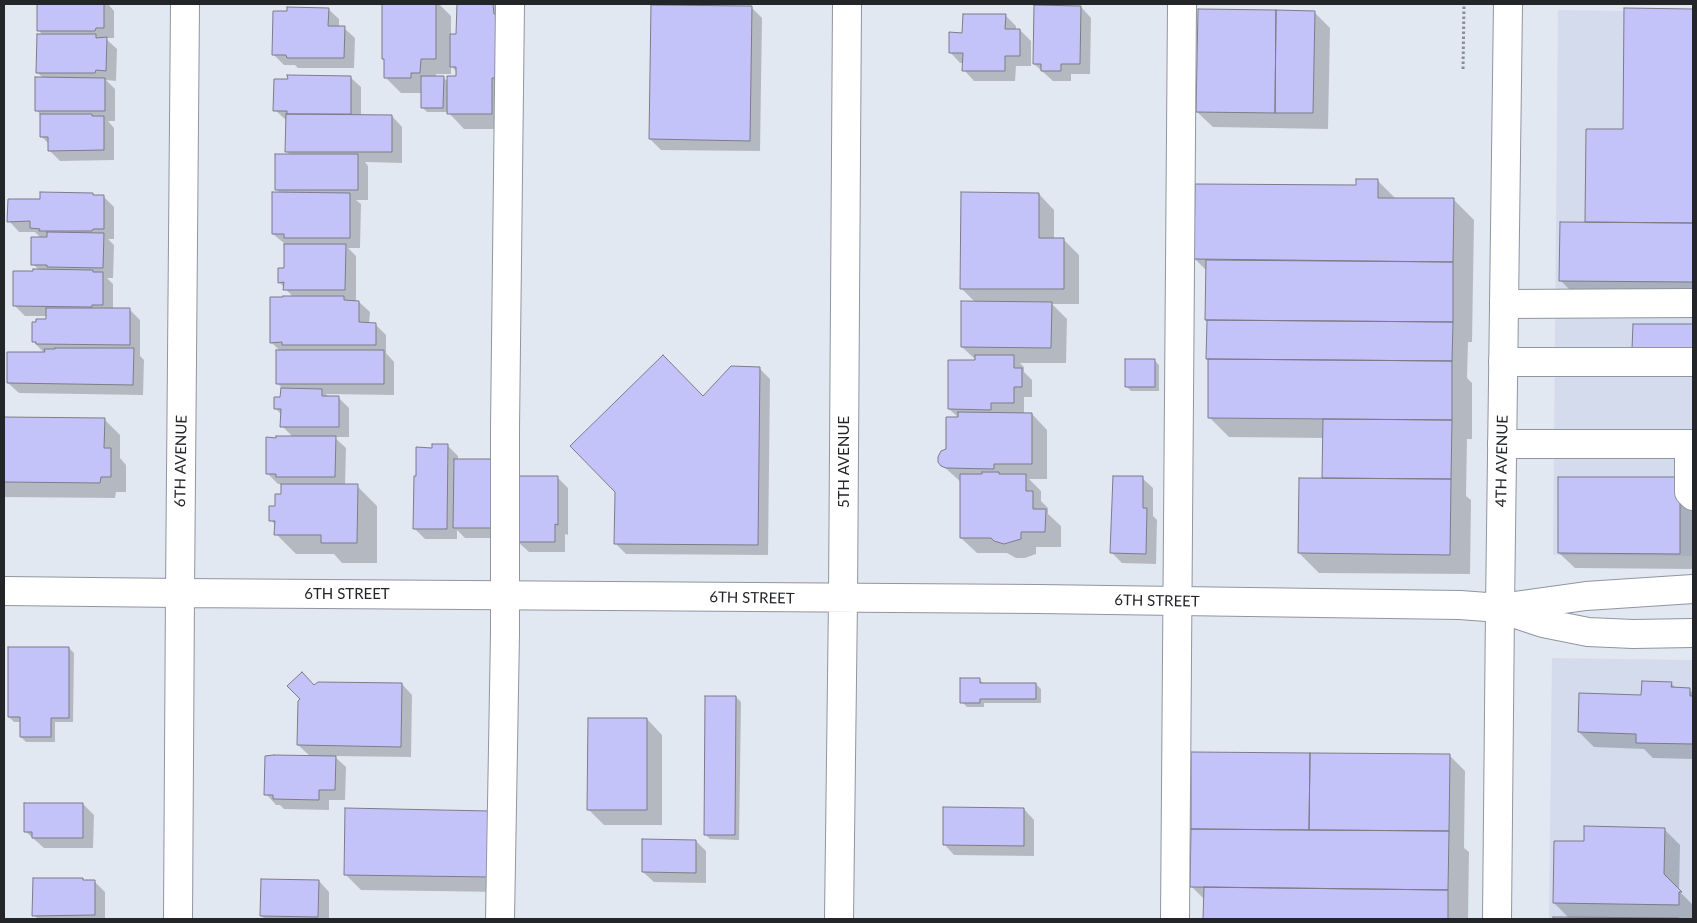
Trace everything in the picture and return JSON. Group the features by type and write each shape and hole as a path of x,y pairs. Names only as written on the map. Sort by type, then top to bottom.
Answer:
{"main road":[{"name":"6TH AVENUE","path":"178,919 185,4"},
{"path":"500,919 510,4"},
{"name":"5TH AVENUE","path":"839,919 848,4"},
{"path":"1175,919 1182,4"},
{"name":"4TH AVENUE","path":"1497,919 1508,4"},
{"path":"1504,304 1693,302"},
{"path":"1503,362 1693,362"},
{"path":"1502,444 1691,444 1689,492 1693,496"},
{"path":"1500,608 1586,596 1693,589"},
{"name":"6TH STREET","path":"4,591 1038,599 1460,605 1500,608"},
{"path":"1500,608 1543,624 1588,632 1633,634 1693,633"}],"path":[{"path":"1462,69 1464,4"}],"shaded area":[{"path":"1558,10 1693,12 1693,556 1553,555"},
{"path":"1552,658 1693,660 1693,919 1549,919"}],"building":[{"path":"37,4 104,4 104,28 96,28 95,31 37,31"},
{"path":"382,4 436,4 436,59 421,59 420,73 411,73 411,78 384,78"},
{"path":"457,4 493,4 494,14 498,14 497,78 492,78 492,114 447,114 447,76 456,76 456,67 450,67 450,34 456,34"},
{"path":"651,5 752,6 750,141 649,139"},
{"path":"1034,5 1081,6 1080,64 1061,64 1061,71 1041,71 1041,64 1033,64"},
{"path":"287,7 329,8 328,26 345,26 344,58 287,58 286,55 272,55 273,11 287,11"},
{"path":"1624,8 1693,9 1693,223 1585,222 1586,129 1623,129"},
{"path":"1198,9 1276,10 1275,113 1196,112"},
{"path":"1276,10 1315,11 1313,113 1275,113"},
{"path":"963,14 1006,14 1005,29 1020,29 1020,56 1005,56 1005,71 962,71 963,53 949,53 949,32 962,33"},
{"path":"37,34 96,34 96,38 107,37 106,71 96,70 95,73 36,73"},
{"path":"287,75 351,76 351,114 287,114 287,111 273,111 274,79 288,79"},
{"path":"421,76 444,76 443,108 421,108"},
{"path":"35,77 105,78 105,111 35,111"},
{"path":"40,114 92,114 92,116 104,116 104,150 48,151 48,137 40,137"},
{"path":"286,114 392,115 392,152 285,152"},
{"path":"275,154 358,154 358,190 275,190"},
{"path":"1356,179 1378,179 1378,198 1454,198 1453,262 1194,259 1195,184 1356,185"},
{"path":"40,192 104,195 104,229 93,229 92,231 39,231 40,229 30,228 30,221 7,222 8,199 40,199"},
{"path":"272,192 350,193 350,238 284,238 284,234 272,234"},
{"path":"961,192 1039,193 1039,238 1064,238 1064,289 960,289"},
{"path":"1560,222 1693,223 1693,282 1559,281"},
{"path":"47,232 104,233 103,268 31,265 31,237 47,237"},
{"path":"284,244 346,244 345,290 283,290 284,282 278,283 278,268 284,268"},
{"path":"1206,260 1453,262 1453,322 1205,320"},
{"path":"33,269 93,270 93,272 103,272 103,305 92,305 92,307 13,306 13,271 33,271"},
{"path":"344,296 344,300 359,301 359,322 376,323 376,345 282,345 282,342 270,343 270,297"},
{"path":"961,301 1052,302 1051,348 961,347"},
{"path":"46,308 130,308 130,345 36,344 36,342 32,342 32,322 36,322 36,319 46,319"},
{"path":"1207,320 1453,322 1452,361 1206,359"},
{"path":"1633,324 1693,324 1693,350 1632,349"},
{"path":"134,348 133,385 7,383 7,352 45,352 44,349"},
{"path":"276,350 384,350 384,384 276,384"},
{"path":"663,355 703,396 731,366 760,367 758,545 614,544 615,492 570,446"},
{"path":"975,355 1014,355 1014,368 1022,368 1022,387 1014,387 1014,403 991,403 991,410 948,409 948,360 975,360"},
{"path":"1125,359 1155,359 1155,387 1125,387"},
{"path":"1208,359 1452,361 1452,420 1208,418"},
{"path":"281,388 322,389 322,396 339,396 339,427 280,427 281,409 274,409 274,397 280,397"},
{"path":"958,412 1032,413 1032,464 994,464 994,469 946,468 941,466 938,462 938,457 941,451 946,449 946,417 958,417"},
{"path":"4,417 105,418 104,448 111,448 111,477 101,477 100,483 4,482"},
{"path":"1323,419 1452,420 1451,479 1322,478"},
{"path":"276,436 336,436 335,477 276,477 276,474 266,474 266,437 276,438"},
{"path":"432,444 448,444 447,529 413,529 416,447 432,448"},
{"path":"454,459 493,459 492,528 453,528"},
{"path":"982,472 1026,474 1026,491 1033,491 1033,509 1046,509 1045,532 1021,532 1021,539 1004,544 991,538 960,538 960,474 982,474"},
{"path":"515,476 558,476 558,525 555,524 555,542 517,542"},
{"path":"1113,476 1143,476 1143,508 1147,508 1146,554 1110,553"},
{"path":"1558,477 1680,477 1680,554 1558,553"},
{"path":"1299,478 1451,479 1450,555 1298,553"},
{"path":"281,484 358,484 357,543 321,543 321,535 274,535 275,521 269,521 269,506 275,506 275,494 281,494"},
{"path":"8,647 69,647 69,718 51,718 51,737 20,737 20,717 8,717"},
{"path":"302,672 314,685 318,682 402,683 401,747 297,745 298,701 300,699 287,686"},
{"path":"960,678 980,678 980,683 1036,683 1036,699 980,699 980,703 960,703"},
{"path":"1642,681 1672,682 1671,687 1690,688 1690,696 1693,696 1693,744 1636,743 1636,734 1578,732 1579,693 1641,695"},
{"path":"705,696 736,696 735,835 704,835"},
{"path":"588,718 647,718 647,810 587,810"},
{"path":"1191,752 1310,753 1309,830 1191,829"},
{"path":"1310,753 1450,754 1449,831 1309,830"},
{"path":"265,756 336,756 335,790 319,790 319,800 273,799 273,795 264,795"},
{"path":"24,803 83,803 83,838 32,838 32,832 24,832"},
{"path":"943,807 1024,808 1024,846 943,845"},
{"path":"345,808 489,811 489,877 344,875"},
{"path":"1584,826 1665,828 1664,874 1682,892 1679,892 1679,905 1553,903 1554,841 1584,841"},
{"path":"1191,829 1449,831 1448,890 1190,887"},
{"path":"642,839 696,840 696,873 642,872"},
{"path":"33,878 83,878 83,880 95,880 95,915 32,916"},
{"path":"261,879 319,880 318,917 260,916"},
{"path":"1204,887 1448,890 1448,919 1203,919"},
{"path":"1553,917 1679,918 1679,919 1553,919"}]}
